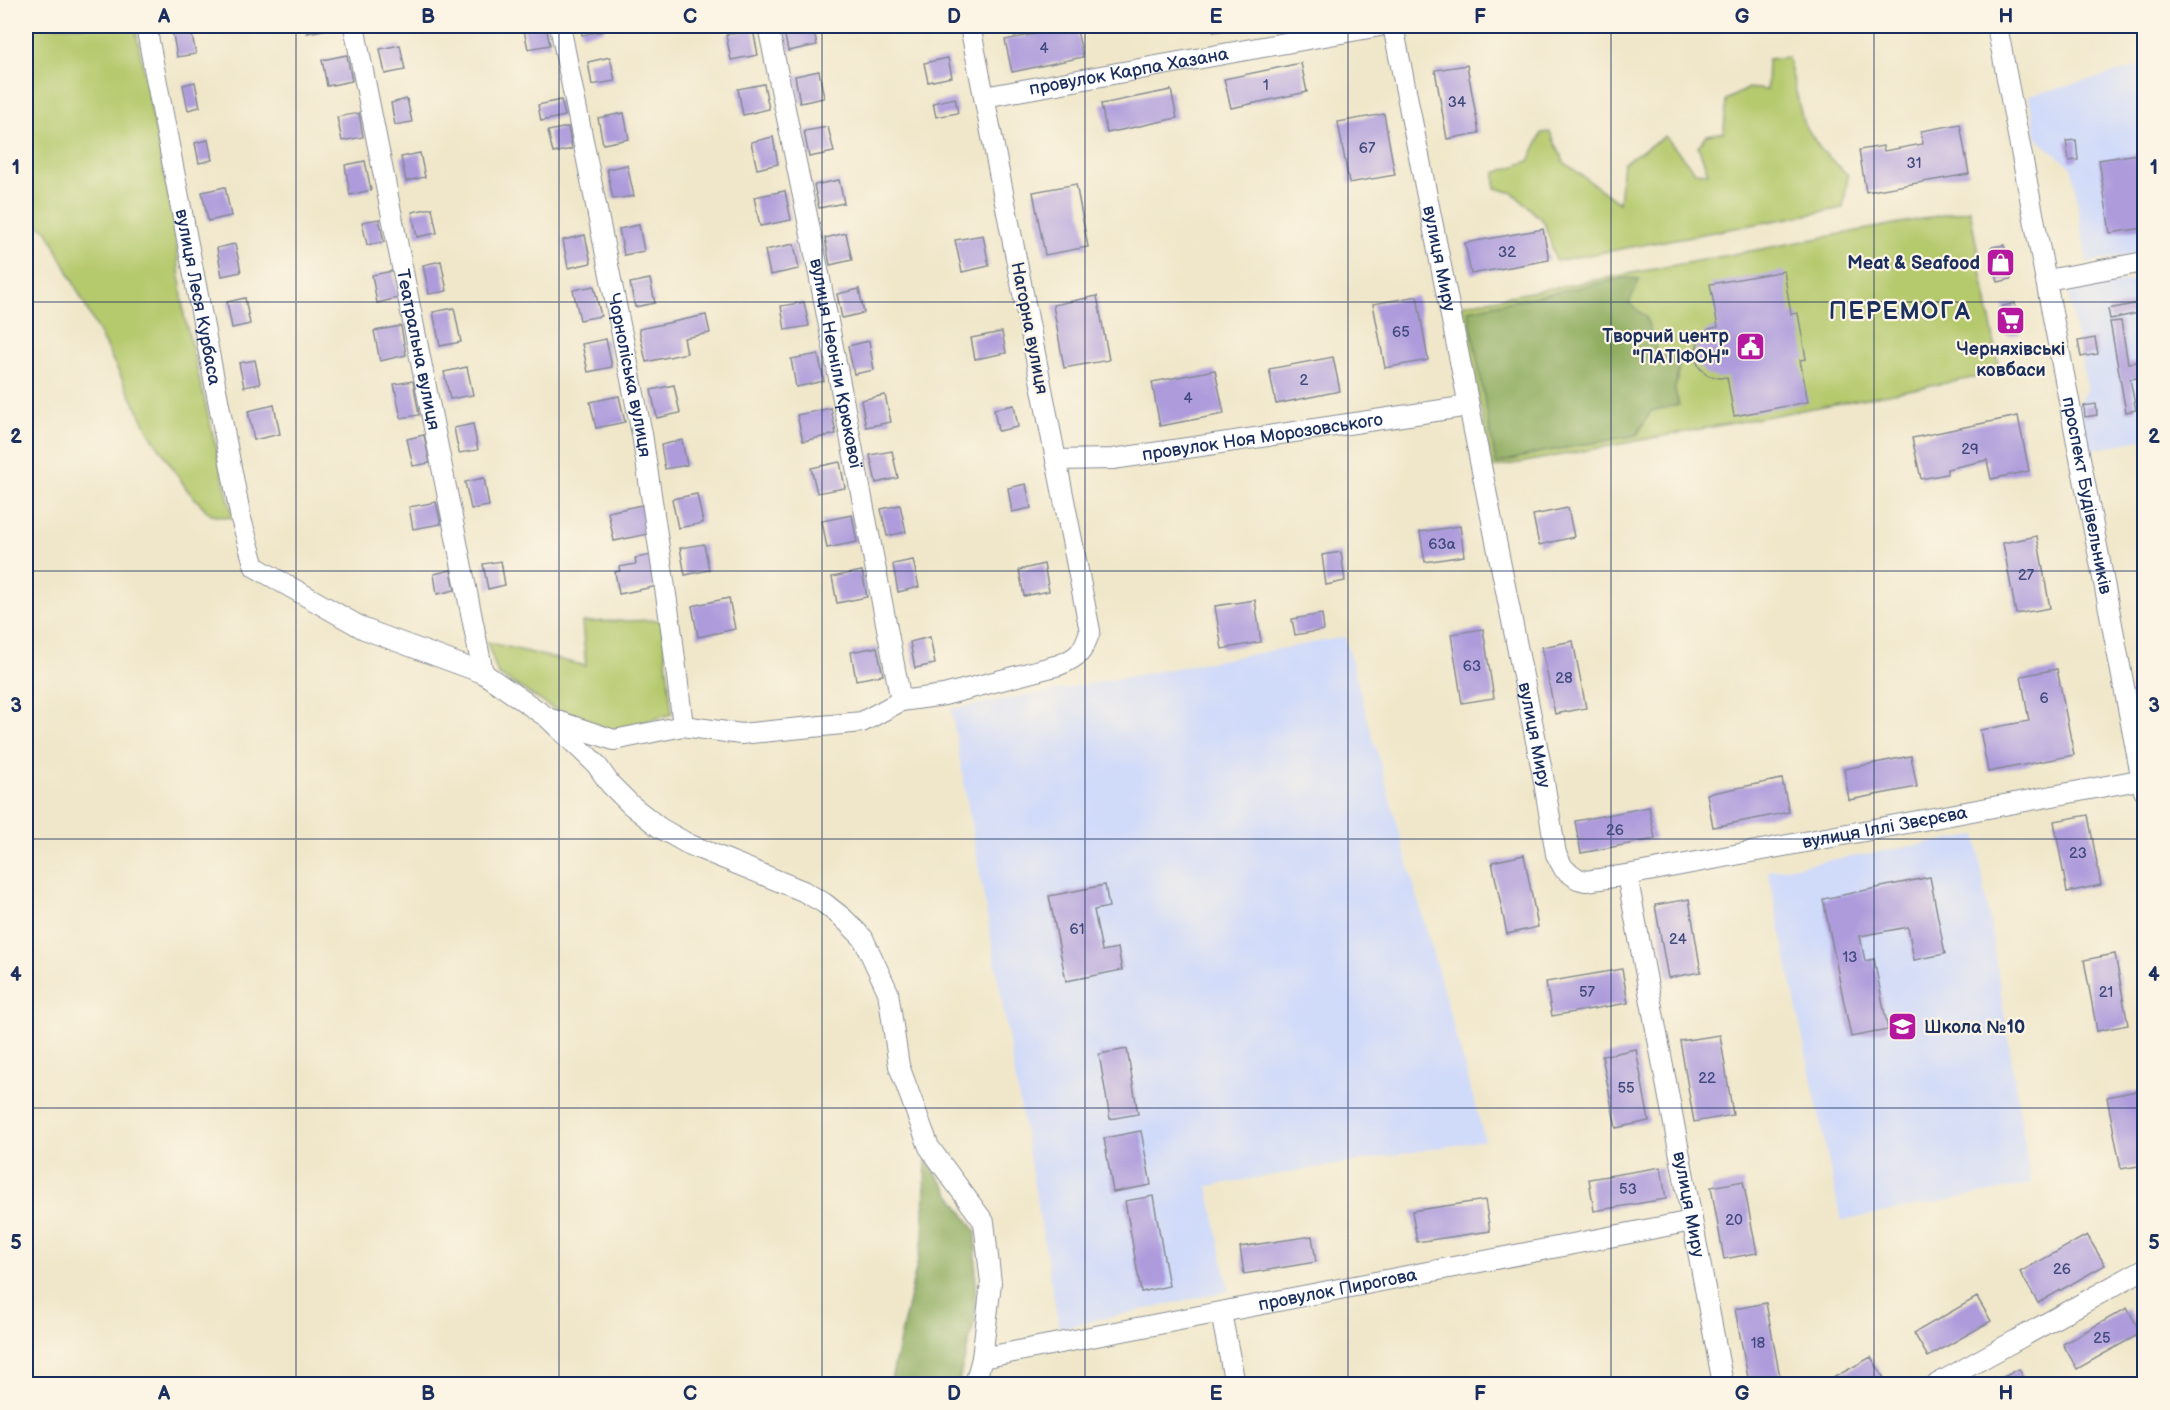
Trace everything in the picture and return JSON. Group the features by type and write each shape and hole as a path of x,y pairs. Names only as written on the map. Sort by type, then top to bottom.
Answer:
{"street":[{"name":"вулиця Леся Курбаса","path":"146,26 242,519 255,567 364,629 483,673"},
{"name":"Театральна вулиця","path":"354,26 483,673"},
{"name":"Чорноліська вулиця","path":"560,26 642,434 683,726"},
{"name":"вулиця Неоніли Крюкової","path":"768,26 818,269 901,701"},
{"name":"Нагорна вулиця","path":"901,701 944,696 1059,665 1075,659 1085,646 1090,631 970,26"},
{"name":"провулок Карпа Хазана","path":"984,98 1380,26"},
{"name":"вулиця Миру","path":"1393,26 1544,776 1556,854 1564,869 1578,879 1586,881 1627,875 1723,1384"},
{"name":"проспект Будівельників","path":"1997,26 2144,783"},
{"path":"2047,280 2145,262"},
{"name":"провулок Ноя Морозовського","path":"1056,460 1113,459 1469,406"},
{"path":"483,673 548,718 596,764 610,784 631,805 660,828 688,844 803,891 824,903 843,918 862,938 888,992 899,1066 929,1147 984,1222 991,1282 982,1358 975,1384"},
{"path":"548,718 614,740 683,726 741,734 862,722 901,701"},
{"name":"вулиця Іллі Звєрєва","path":"1627,875 2144,783"},
{"name":"провулок Пирогова","path":"982,1358 1692,1221"},
{"path":"1937,1384 2145,1269"},
{"path":"1221,1313 1235,1384"}],"shaded area":[{"path":"2144,65 2144,251 2087,263 2072,168 2037,139 2029,96"},
{"path":"2144,278 2144,439 2088,451 2078,404 2087,388 2068,293"},
{"path":"1345,637 1485,1140 1208,1186 1229,1291 1059,1328 951,709"},
{"name":"Школа №10","path":"1976,835 2031,1184 1841,1221 1768,871"}],"green space":[{"path":"26,26 135,26 174,223 184,315 233,518 211,515 188,491 149,432 48,232 26,215"},
{"path":"1788,57 1803,122 1821,150 1848,175 1843,208 1556,261 1544,222 1513,193 1495,188 1495,173 1529,161 1542,133 1550,132 1564,162 1619,203 1623,163 1665,136 1695,172 1708,173 1698,146 1707,135 1724,132 1726,100 1748,88 1767,90 1768,59"},
{"path":"1970,210 2000,373 1492,468 1461,305"},
{"path":"1624,278 1640,279 1629,303 1646,317 1657,353 1680,361 1675,390 1679,405 1651,411 1637,435 1538,453 1496,464 1468,310"},
{"path":"662,620 672,714 613,731 554,709 498,674 487,642 586,666 582,622"},
{"path":"926,1159 976,1232 975,1320 958,1384 890,1384 923,1238"}],"building":[{"path":"190,26 196,54 177,57 172,29"},
{"path":"306,26 339,26 339,27 307,33"},
{"path":"523,26 546,26 550,45 528,49"},
{"path":"580,26 603,26 604,31 582,35"},
{"path":"783,26 813,26 817,45 788,51"},
{"path":"1076,26 1083,57 1012,72 1005,40"},
{"path":"1213,26 1242,26 1242,27 1214,32"},
{"path":"2141,26 2144,26 2143,43"},
{"path":"753,30 758,55 731,60 726,35"},
{"path":"400,45 405,70 385,74 380,49"},
{"path":"347,55 352,81 327,86 322,60"},
{"path":"610,57 615,81 592,85 588,62"},
{"path":"948,58 952,77 928,82 924,63"},
{"path":"1301,63 1307,92 1231,108 1224,79"},
{"path":"1467,65 1479,133 1447,139 1435,70"},
{"path":"819,71 824,98 800,103 795,76"},
{"path":"195,82 200,107 188,110 183,85"},
{"path":"764,84 769,109 743,115 738,89"},
{"path":"1171,90 1177,118 1107,133 1101,104"},
{"path":"955,98 958,113 936,117 933,103"},
{"path":"407,99 412,122 395,125 391,103"},
{"path":"561,100 565,116 541,121 538,105"},
{"path":"359,113 363,137 342,141 337,117"},
{"path":"624,113 629,139 603,144 598,118"},
{"path":"1384,114 1395,175 1349,183 1338,122"},
{"path":"1960,124 1969,174 1866,192 1859,150 1883,146 1884,151 1923,144 1921,131"},
{"path":"568,127 572,149 553,153 548,131"},
{"path":"828,127 834,152 809,157 804,131"},
{"path":"773,137 778,164 757,169 751,142"},
{"path":"208,140 212,160 199,163 195,143"},
{"path":"2076,140 2078,160 2069,161 2066,141"},
{"path":"420,153 425,177 406,181 401,157"},
{"path":"2138,154 2139,162 2144,161 2144,228 2110,233 2099,160"},
{"path":"365,161 371,190 350,195 345,165"},
{"path":"627,165 634,196 613,199 607,169"},
{"path":"839,180 844,203 819,208 814,185"},
{"path":"1076,184 1088,247 1045,255 1033,192"},
{"path":"225,187 231,216 208,221 202,192"},
{"path":"785,191 791,220 760,226 754,197"},
{"path":"432,208 437,233 417,237 412,212"},
{"path":"379,219 384,242 367,245 362,222"},
{"path":"639,225 644,251 624,255 619,229"},
{"path":"1543,229 1549,260 1471,274 1465,243"},
{"path":"846,233 852,260 830,265 825,238"},
{"path":"585,235 591,263 568,268 563,240"},
{"path":"983,235 989,266 962,272 955,240"},
{"path":"235,244 241,272 222,276 217,248"},
{"path":"794,244 799,269 770,275 765,250"},
{"name":"Meat & Seafood","path":"2004,245 2011,279 1998,282 1991,247"},
{"path":"441,261 447,291 429,294 423,265"},
{"path":"393,271 398,298 377,303 372,275"},
{"name":"Творчий центр \"ПАТІФОН\"","path":"1784,271 1791,314 1798,313 1806,359 1800,360 1808,402 1734,416 1727,377 1707,375 1699,367 1694,355 1700,337 1709,329 1718,327 1710,284"},
{"path":"650,279 655,303 635,307 630,283"},
{"path":"594,286 601,316 580,320 573,290"},
{"path":"859,289 864,313 842,318 837,294"},
{"path":"1097,296 1109,360 1064,368 1053,305"},
{"path":"1417,296 1428,360 1385,368 1373,304"},
{"path":"245,298 250,324 232,328 227,302"},
{"path":"804,302 809,326 785,330 781,306"},
{"path":"2144,302 2144,312 2110,319 2108,309"},
{"name":"Черняхівські ковбаси","path":"2015,303 2020,334 2008,336 2003,306"},
{"path":"454,308 461,342 440,346 433,312"},
{"path":"706,315 710,333 684,338 687,353 646,362 639,329"},
{"path":"2121,321 2128,363 2144,361 2144,377 2130,379 2136,410 2126,412 2110,322"},
{"path":"401,326 406,355 380,361 374,331"},
{"path":"1002,332 1006,353 975,359 971,338"},
{"path":"2095,338 2098,354 2081,357 2078,341"},
{"path":"606,339 612,367 588,372 582,344"},
{"path":"869,341 874,370 854,374 848,346"},
{"path":"818,354 824,381 796,387 791,359"},
{"path":"1333,357 1340,391 1276,404 1269,369"},
{"path":"255,360 260,384 244,387 239,363"},
{"path":"467,367 473,395 450,399 444,372"},
{"path":"1215,370 1224,414 1160,426 1152,382"},
{"path":"413,381 419,415 401,418 394,384"},
{"path":"674,385 680,413 657,418 651,390"},
{"path":"885,395 891,422 866,427 861,400"},
{"path":"619,396 625,422 596,428 590,402"},
{"path":"2096,404 2097,415 2085,417 2084,406"},
{"path":"274,405 280,434 254,440 248,411"},
{"path":"1014,405 1018,427 998,431 994,409"},
{"path":"831,408 836,434 803,441 797,415"},
{"path":"2018,416 2029,471 1991,479 1987,460 1947,469 1947,474 1921,479 1912,438"},
{"path":"473,424 478,450 459,453 454,428"},
{"path":"424,435 430,463 413,466 407,439"},
{"path":"682,440 687,465 665,469 661,445"},
{"path":"892,451 898,478 876,483 870,455"},
{"path":"840,462 845,488 817,493 811,468"},
{"path":"484,478 489,506 471,509 465,482"},
{"path":"1026,484 1031,508 1012,512 1008,488"},
{"path":"697,494 703,523 678,528 672,499"},
{"path":"436,502 441,524 413,529 409,507"},
{"path":"642,505 648,534 614,541 608,512"},
{"path":"900,505 906,532 887,536 881,509"},
{"path":"1568,508 1574,537 1539,545 1533,515"},
{"path":"852,515 857,542 827,548 822,521"},
{"path":"1460,526 1464,556 1425,562 1420,532"},
{"path":"2037,536 2050,608 2016,614 2003,543"},
{"path":"704,544 709,570 685,575 680,548"},
{"path":"1341,552 1345,581 1326,585 1322,555"},
{"path":"652,555 658,586 619,594 615,572 620,571 619,567 636,564 635,558"},
{"path":"913,560 919,587 898,592 893,564"},
{"path":"501,561 505,585 488,589 483,564"},
{"path":"1044,564 1049,591 1024,596 1019,570"},
{"path":"451,570 455,590 437,594 434,574"},
{"path":"862,571 867,597 837,603 832,577"},
{"path":"729,598 735,629 698,637 692,606"},
{"path":"1255,600 1261,642 1222,649 1215,606"},
{"path":"1322,614 1324,630 1295,635 1292,619"},
{"path":"1483,629 1494,698 1462,703 1451,634"},
{"path":"930,637 935,664 915,668 910,642"},
{"path":"1573,641 1586,708 1555,714 1542,647"},
{"path":"877,647 883,675 856,680 851,652"},
{"path":"2057,669 2074,755 1988,772 1980,730 2029,721 2021,676"},
{"path":"1911,756 1917,787 1849,800 1844,769"},
{"path":"1782,779 1789,812 1713,827 1707,794"},
{"path":"1649,807 1655,839 1581,853 1575,821"},
{"path":"2088,815 2101,885 2067,892 2054,821"},
{"path":"1524,855 1538,927 1507,934 1492,862"},
{"path":"1930,877 1945,954 1914,960 1908,927 1860,936 1865,961 1874,959 1888,1030 1851,1037 1823,899"},
{"path":"1105,885 1109,907 1094,910 1102,951 1118,948 1122,970 1066,981 1049,896"},
{"path":"1689,899 1701,972 1668,978 1655,905"},
{"path":"2115,954 2128,1025 2097,1031 2084,960"},
{"path":"1622,969 1628,1003 1552,1016 1546,982"},
{"path":"1720,1035 1733,1115 1694,1122 1680,1041"},
{"path":"1127,1049 1138,1114 1110,1119 1099,1054"},
{"path":"1636,1049 1649,1121 1616,1128 1602,1056"},
{"path":"2141,1090 2144,1110 2144,1165 2121,1169 2107,1097"},
{"path":"1141,1131 1151,1185 1113,1192 1104,1138"},
{"path":"1661,1167 1666,1199 1594,1211 1589,1179"},
{"path":"1743,1181 1757,1253 1724,1259 1711,1187"},
{"path":"1153,1196 1169,1286 1141,1292 1125,1201"},
{"path":"1485,1200 1490,1231 1417,1242 1412,1211"},
{"path":"2087,1235 2105,1265 2038,1303 2020,1272"},
{"path":"1312,1236 1316,1262 1244,1274 1240,1247"},
{"path":"1977,1297 1991,1321 1928,1357 1914,1333"},
{"path":"1766,1303 1780,1377 1749,1383 1735,1309"},
{"path":"2127,1308 2141,1333 2077,1369 2063,1344"},
{"path":"1871,1357 1887,1383 1822,1384"},
{"path":"2019,1369 2027,1384 1990,1384"}],"place":[{"name":"Meat & Seafood","path":"2001,263"},
{"name":"Черняхівські ковбаси","path":"2011,320"},
{"name":"Творчий центр \"ПАТІФОН\"","path":"1750,346"},
{"name":"Школа №10","path":"1903,1027"}],"district":[{"name":"ПЕРЕМОГА","path":"1900,311"}]}
